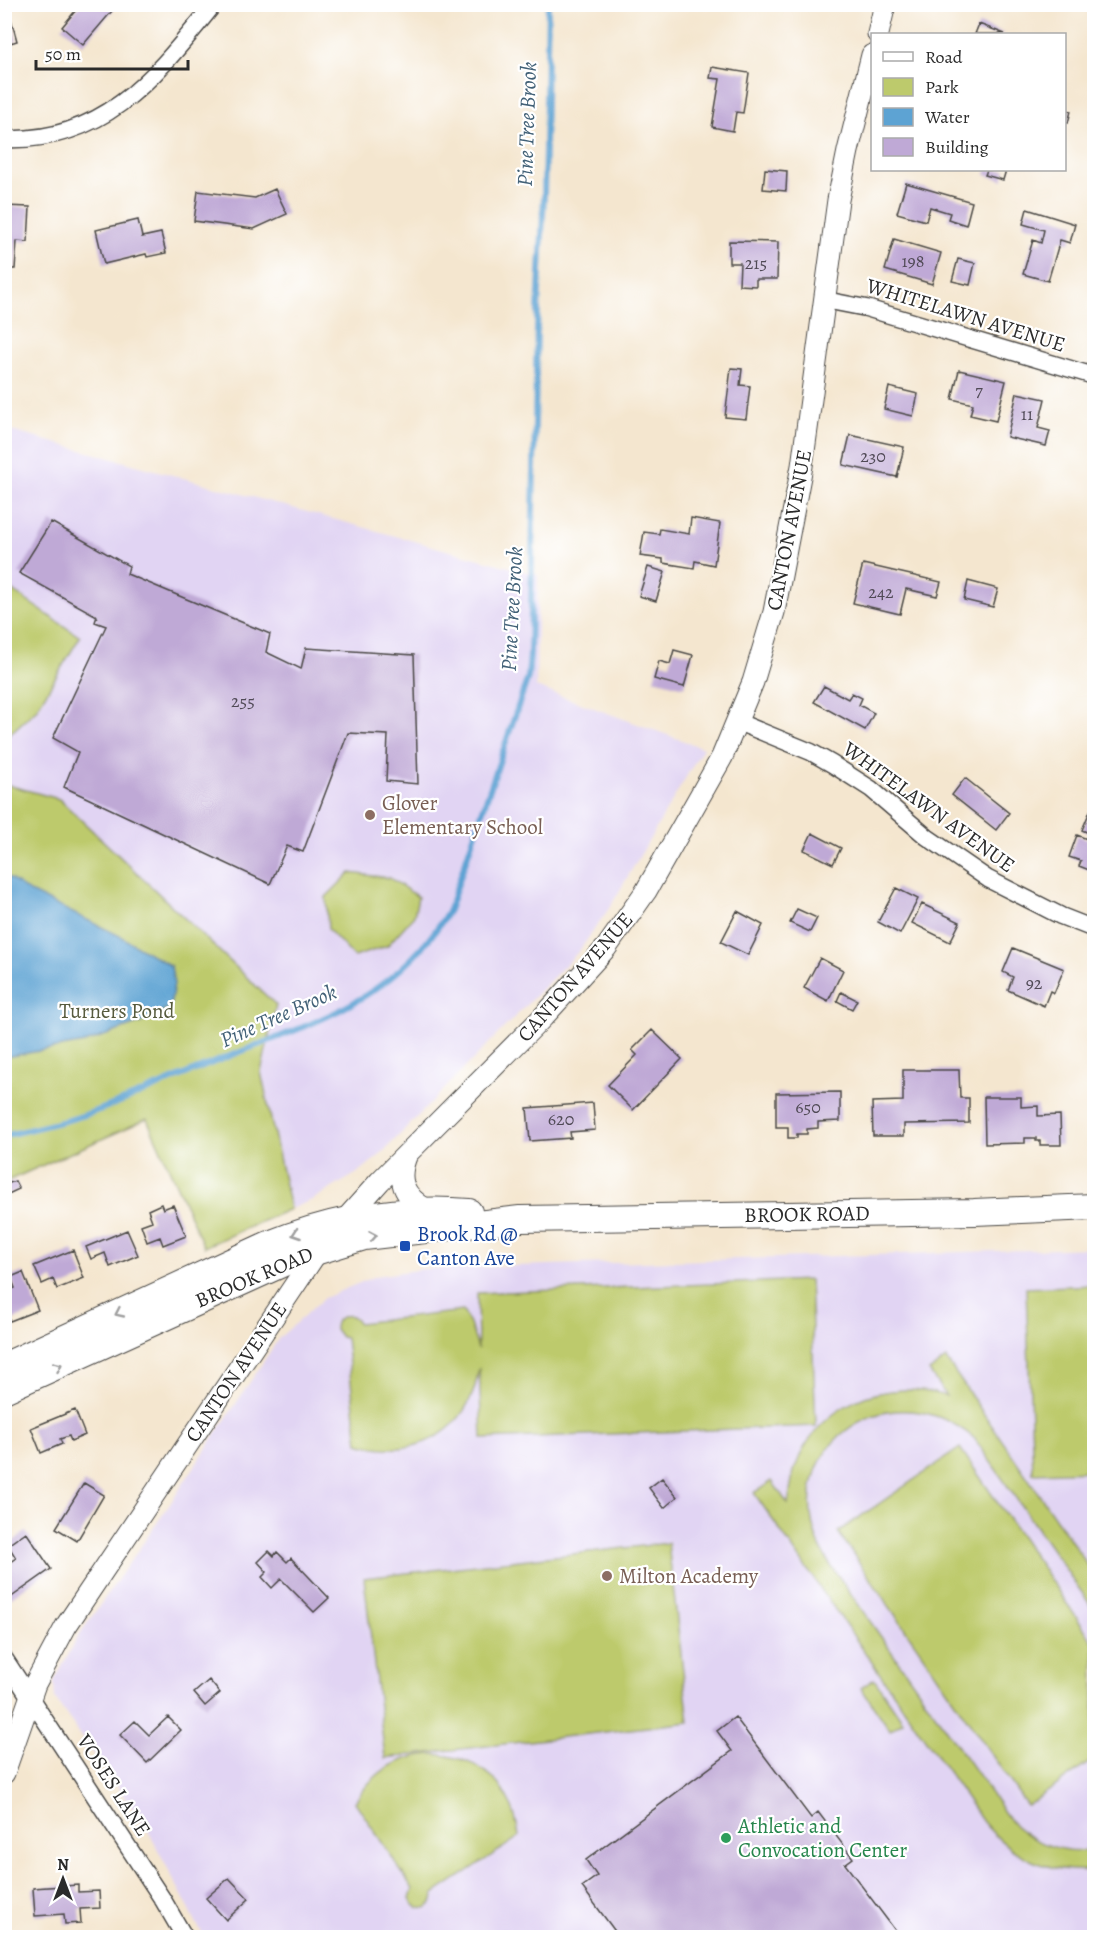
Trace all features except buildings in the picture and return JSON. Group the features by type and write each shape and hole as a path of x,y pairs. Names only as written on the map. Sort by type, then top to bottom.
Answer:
{"main road":[{"name":"BROOK ROAD","path":"4,1390 259,1273 319,1249 386,1234 520,1219 974,1212 1095,1207"},
{"name":"BROOK ROAD","path":"4,1366 269,1244 306,1230 342,1221 427,1210 467,1212 520,1219"}],"street":[{"path":"4,139 20,140 51,135 85,125 101,117 147,84 214,4"},
{"path":"878,33 885,4"},
{"name":"CANTON AVENUE","path":"4,1773 30,1698 48,1658 75,1611 319,1249 342,1221 543,1017 622,928 646,891 711,777 738,722 761,660 778,595 802,466 838,200 871,63"},
{"name":"WHITELAWN AVENUE","path":"825,300 866,308 1095,376"},
{"name":"WHITELAWN AVENUE","path":"738,722 811,752 832,764 871,789 927,837 988,879 1061,916 1095,929"},
{"path":"407,1154 401,1172 402,1183 411,1199 427,1210"},
{"name":"VOSES LANE","path":"4,1658 163,1900 185,1938"}],"shaded area":[{"name":"Glover Elementary School","path":"4,429 538,575 536,687 703,748 610,907 579,951 378,1157 359,1172 312,1200 290,1209 261,1072 276,1005 59,799 5,784"},
{"name":"Milton Academy","path":"1094,1248 1094,1937 204,1937 146,1827 55,1699 54,1681 77,1638 164,1513 279,1338 324,1298 376,1276 423,1269"}],"green space":[{"path":"4,585 80,637 36,710 5,738"},
{"name":"Turners Pond","path":"4,784 59,799 276,1005 261,1072 290,1209 204,1247 147,1119 5,1182"},
{"path":"350,873 390,878 418,897 414,916 387,946 354,957 328,929 326,897"},
{"path":"810,1280 816,1426 482,1439 479,1368 473,1392 463,1411 452,1425 439,1435 409,1447 375,1447 358,1443 346,1338 341,1337 335,1329 336,1322 342,1317 352,1316 359,1323 463,1311 478,1349 477,1293"},
{"path":"1094,1285 1094,1471 1033,1473 1026,1288"},
{"path":"946,1359 1094,1574 1094,1610 974,1438 939,1417 904,1411 872,1416 844,1432 823,1457 812,1487 812,1522 827,1560 1011,1822 1039,1842 1050,1846 1082,1851 1094,1850 1094,1870 1061,1869 1032,1861 1007,1846 983,1822 754,1493 772,1481 788,1504 795,1468 806,1446 819,1427 836,1412 856,1401 899,1390 922,1391 946,1396 929,1371"},
{"path":"960,1448 1094,1643 1094,1759 1027,1806 838,1532"},
{"path":"668,1543 689,1722 385,1758 364,1578"},
{"path":"874,1679 903,1721 890,1730 861,1688"},
{"path":"431,1754 465,1761 492,1777 510,1803 519,1837 434,1894 431,1904 421,1908 413,1904 410,1899 413,1889 355,1802 370,1782 387,1768 407,1759"}],"water":[{"path":"5,875 30,892 120,936 171,966 174,984 170,1007 142,1022 85,1043 5,1057"}],"waterway":[{"name":"Pine Tree Brook","path":"4,1136 109,1106 344,1008 374,990 401,969 427,942 449,910 528,677 548,4"}],"place":[{"name":"Glover Elementary School","path":"370,815"},
{"name":"Brook Rd @ Canton Ave","path":"405,1246"},
{"name":"Milton Academy","path":"607,1576"},
{"name":"Athletic and Convocation Center","path":"726,1838"}]}
